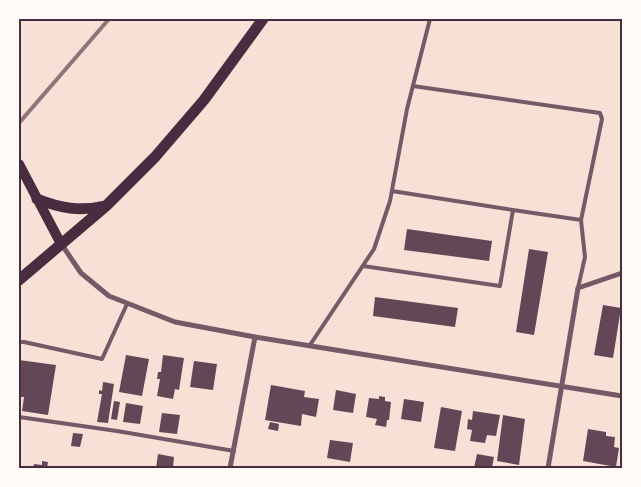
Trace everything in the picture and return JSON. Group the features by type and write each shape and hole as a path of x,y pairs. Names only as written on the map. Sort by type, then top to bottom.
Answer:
{"main road":[{"path":"19,280 106,206 156,157 204,100 263,19"},
{"path":"19,164 24,177 61,244"},
{"path":"37,199 64,208 92,209 106,206"}],"street":[{"path":"61,244 81,273 109,296 176,322 622,396"},
{"path":"548,468 578,288 622,273"},
{"path":"230,468 254,336"}],"lane":[{"path":"310,345 374,249 392,191 407,109 430,19"},
{"path":"413,86 600,113 602,119 581,220 585,257 578,288"},
{"path":"392,191 581,220"},
{"path":"363,266 500,286 513,210"},
{"path":"19,342 102,359 127,304"},
{"path":"19,417 234,451"}],"building":[{"path":"407,229 492,241 489,261 404,250"},
{"path":"529,249 548,252 534,335 516,332"},
{"path":"375,297 458,308 455,327 373,316"},
{"path":"603,305 621,308 613,358 594,355"},
{"path":"126,355 149,359 142,396 119,392"},
{"path":"163,355 184,358 179,390 175,389 173,399 157,396 160,379 157,379 158,372 161,372"},
{"path":"19,360 56,365 48,415 22,411 24,397 21,397 19,401"},
{"path":"194,361 217,364 213,390 190,387"},
{"path":"103,382 114,384 108,423 97,422 102,394 99,394 99,390 102,391"},
{"path":"271,385 305,391 304,397 319,399 316,417 302,414 301,426 265,420"},
{"path":"336,390 356,394 353,413 333,410"},
{"path":"379,396 385,397 385,401 391,402 389,420 387,420 386,427 375,425 377,419 366,417 369,398 379,399"},
{"path":"404,399 424,402 421,422 401,419"},
{"path":"114,401 120,402 117,420 111,419"},
{"path":"126,403 143,406 140,424 123,422"},
{"path":"441,407 462,411 455,451 434,448"},
{"path":"473,411 500,415 496,436 487,435 485,443 470,441 472,430 467,429 468,419 472,420"},
{"path":"162,413 180,415 177,434 159,432"},
{"path":"503,415 525,419 519,465 497,461"},
{"path":"270,422 279,424 278,431 268,429"},
{"path":"588,429 606,432 606,436 615,437 614,447 619,448 616,467 583,461"},
{"path":"73,433 83,434 80,447 71,446"},
{"path":"330,440 353,443 350,462 327,458"},
{"path":"158,454 174,457 173,468 156,468"},
{"path":"477,454 494,457 492,468 474,468"},
{"path":"42,461 48,462 47,468 33,468 34,464 42,465"}],"railway":[{"path":"19,123 109,19"}]}
